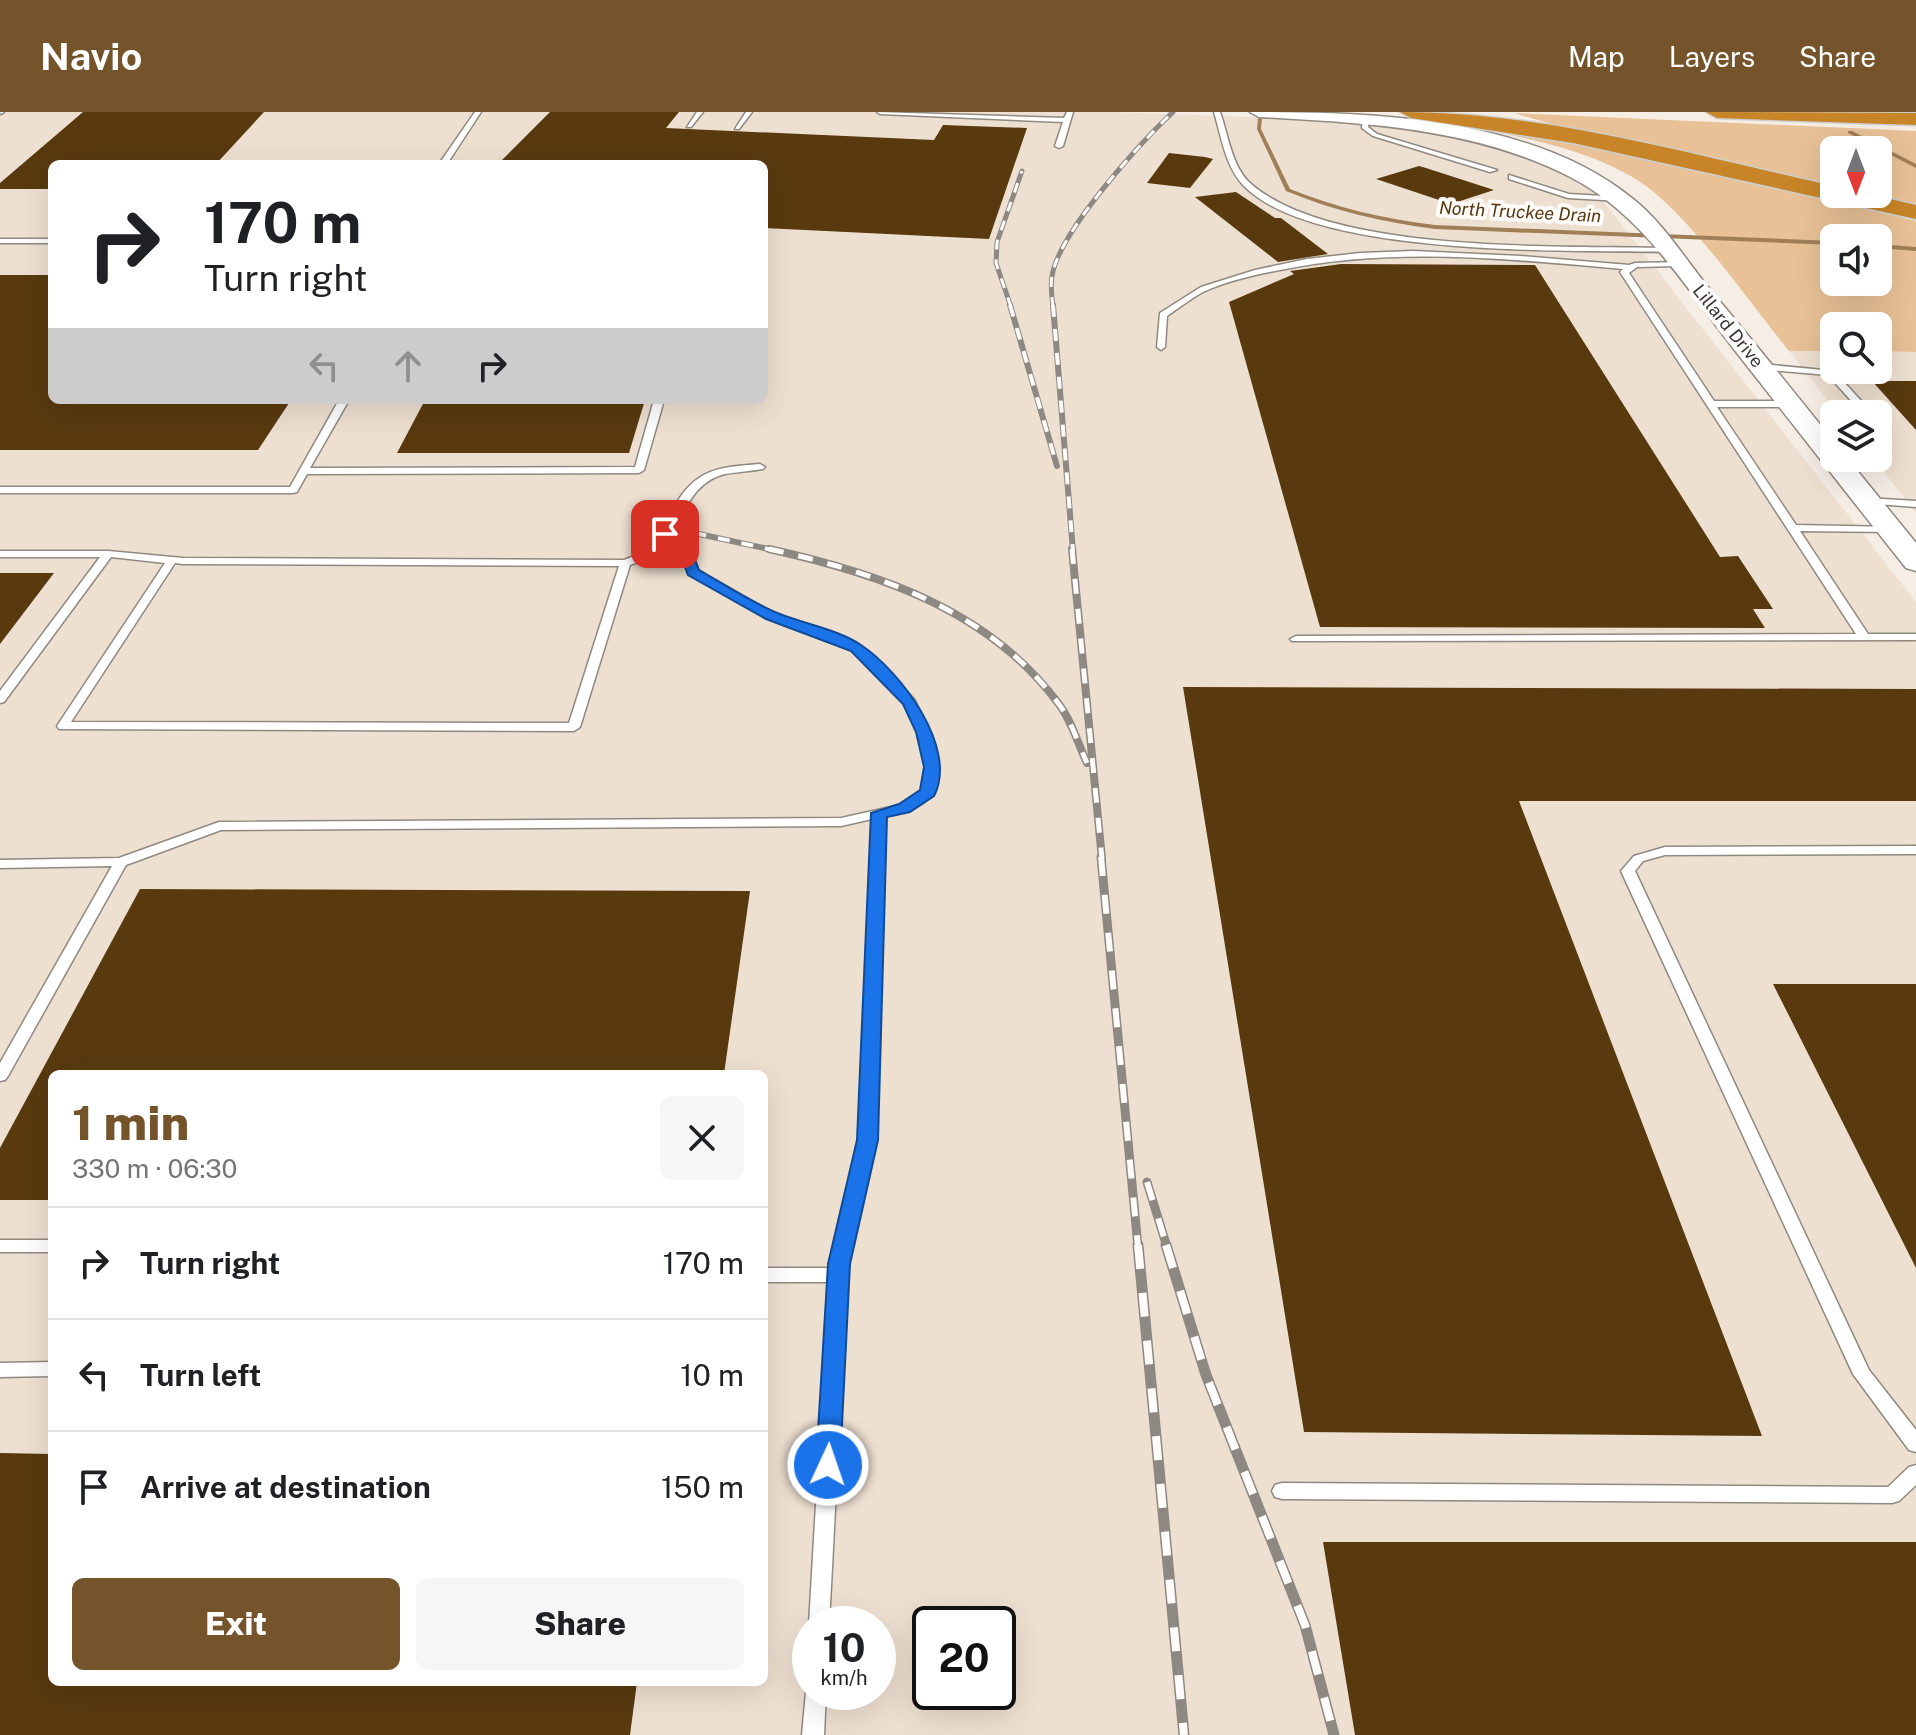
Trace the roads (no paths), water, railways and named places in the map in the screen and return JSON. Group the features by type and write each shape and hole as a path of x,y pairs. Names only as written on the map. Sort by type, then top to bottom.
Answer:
{"highway":[{"path":"1411,112 1573,136 1820,190"},
{"path":"1717,112 1916,119"},
{"path":"1892,207 1916,212"}],"street":[{"name":"Lillard Drive","path":"1259,112 1366,119 1498,145 1575,172 1621,199 1666,248 1790,404 1820,430"},
{"name":"Lillard Drive","path":"1848,472 1867,501 1916,562"}],"lane":[{"path":"446,160 478,112"},
{"path":"689,126 700,112"},
{"path":"737,128 749,112"},
{"path":"880,112 1069,116 1059,146"},
{"path":"1217,112 1247,184 1286,209 1331,228 1374,236 1443,241 1666,248"},
{"path":"1366,119 1365,128 1375,135 1493,170"},
{"path":"1512,177 1568,196 1621,199"},
{"path":"0,241 48,241"},
{"path":"1161,347 1163,315 1202,290 1279,265 1362,254 1627,267 1666,248"},
{"path":"1627,267 1624,272 1629,281 1864,637"},
{"path":"1761,367 1831,373 1855,400"},
{"path":"0,490 293,490 342,404"},
{"path":"303,471 639,470 658,404"},
{"path":"1712,404 1790,404"},
{"path":"0,554 108,554 172,560 625,563 639,561 665,534 700,482 728,471 760,467"},
{"path":"1867,501 1916,504"},
{"path":"1791,528 1890,529"},
{"path":"0,864 121,862 219,826 841,822 904,808 928,792 932,767 924,732 910,702 856,648 771,616 693,572 682,542 665,534"},
{"path":"0,699 108,554"},
{"path":"172,560 63,726 574,727 625,563"},
{"path":"1296,639 1916,637"},
{"path":"820,1606 838,1275 868,1140 879,813"},
{"path":"1916,850 1665,851 1644,855 1631,864 1628,871 1862,1374 1916,1444"},
{"path":"0,1076 121,862"},
{"path":"0,1246 48,1246"},
{"path":"768,1275 838,1275"},
{"path":"0,1370 48,1369"},
{"path":"1282,1491 1892,1495 1916,1473"},
{"path":"813,1735 815,1710"}],"waterway":[{"name":"North Truckee Drain","path":"1260,119 1259,129 1288,190 1324,204 1378,218 1435,227 1820,242"},
{"path":"1850,132 1916,166"},
{"name":"North Truckee Drain","path":"1892,247 1916,249"}],"railway":[{"path":"1053,307 1052,276 1069,236 1122,166 1173,112"},
{"path":"1011,307 996,263 997,242 1022,171"},
{"path":"1010,305 1057,466"},
{"path":"1053,305 1073,551"},
{"path":"671,528 771,550"},
{"path":"1072,549 1102,859"},
{"path":"771,550 778,551"},
{"path":"771,550 890,584 965,620 999,643 1030,671 1058,703 1071,724 1087,763"},
{"path":"1101,857 1138,1247"},
{"path":"1147,1182 1167,1247"},
{"path":"1138,1245 1184,1735"},
{"path":"1166,1245 1206,1375 1305,1625 1334,1735"}]}
